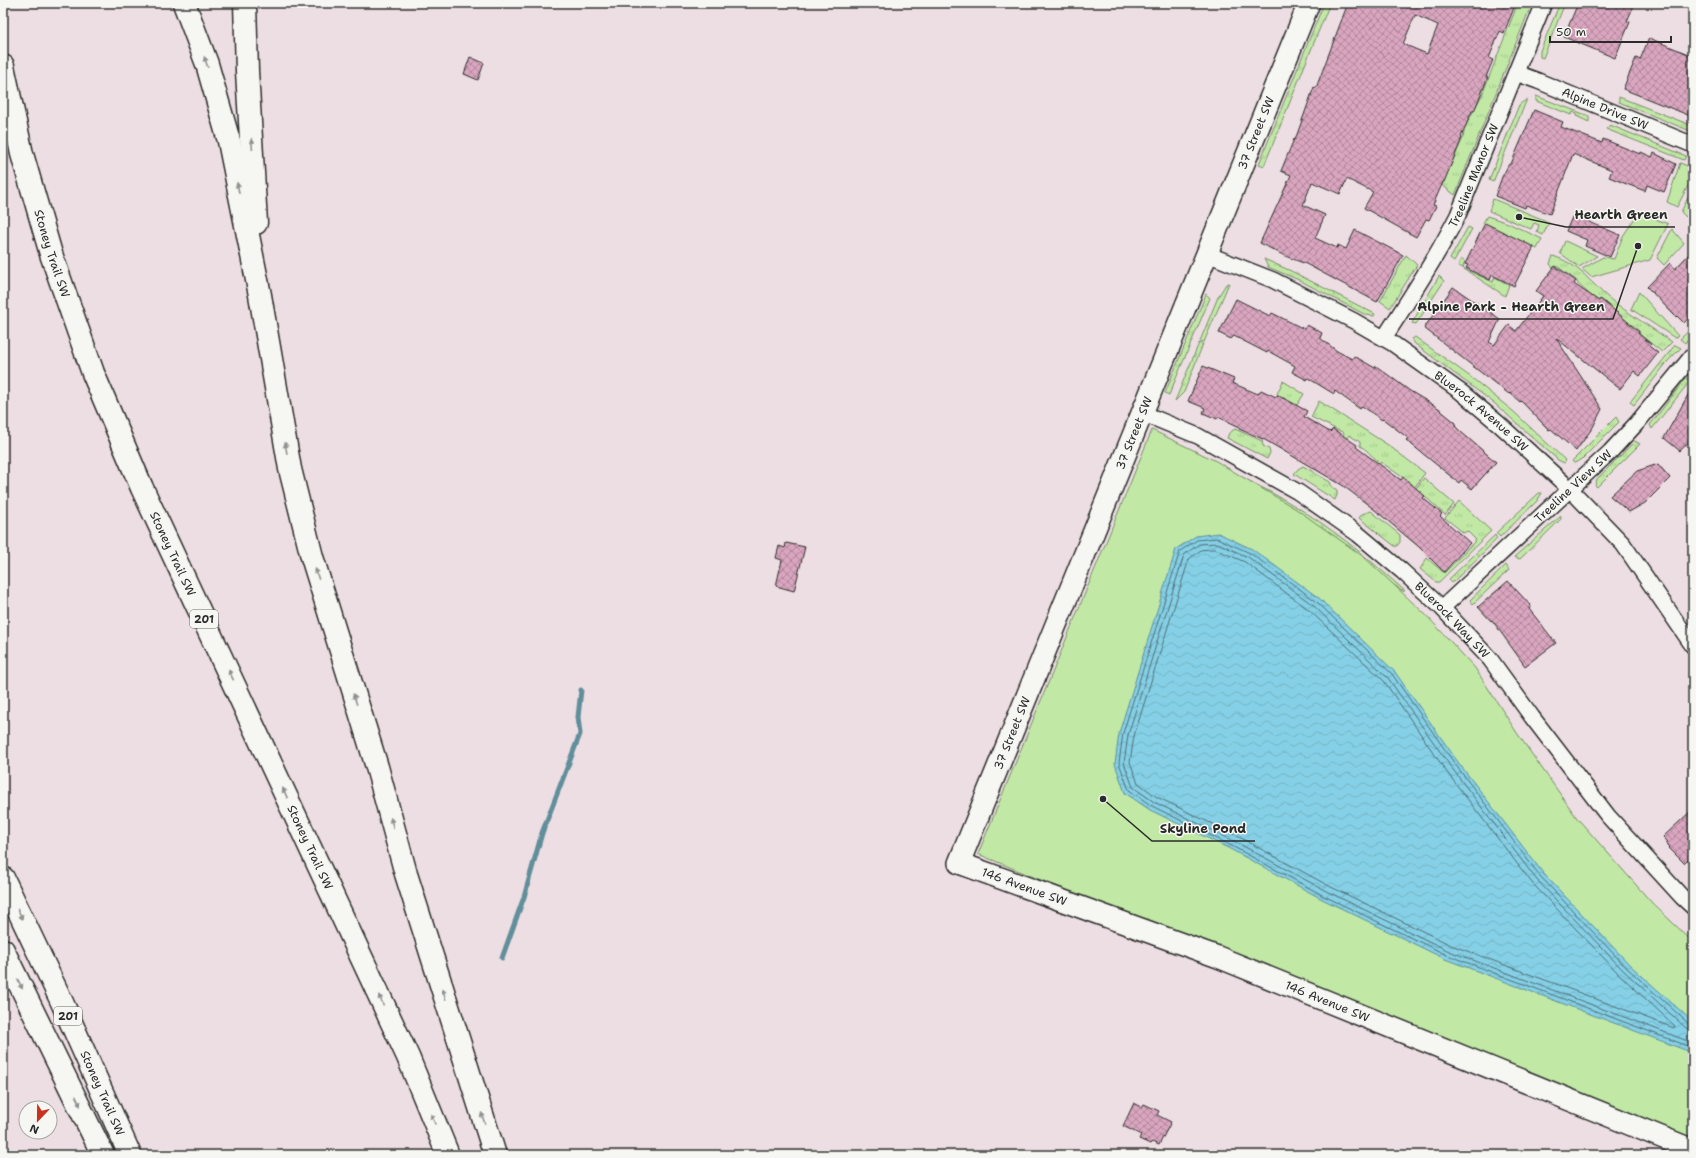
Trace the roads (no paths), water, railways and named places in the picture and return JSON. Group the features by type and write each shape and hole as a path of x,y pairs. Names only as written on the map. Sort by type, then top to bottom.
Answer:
{"highway":[{"path":"184,3 207,64 229,140 260,294 290,469 312,557 377,767 406,874 495,1155"},
{"path":"245,3 247,71 260,294"},
{"name":"Stoney Trail SW","path":"3,66 22,154 51,254 93,373 142,488 408,1057 448,1155"},
{"name":"Stoney Trail SW","path":"3,878 61,1000 130,1155"},
{"path":"3,950 103,1155"}],"street":[{"name":"37 Street SW","path":"959,863 1309,3"},
{"name":"Treeline Manor SW","path":"1384,338 1420,283 1458,215 1544,3"},
{"name":"Alpine Drive SW","path":"1516,73 1538,80 1693,145"},
{"name":"Bluerock Avenue SW","path":"1207,254 1273,280 1384,338 1461,392 1502,426 1571,490 1623,544 1693,646"},
{"name":"Treeline View SW","path":"1442,608 1571,490 1610,452 1637,423 1693,355"},
{"name":"Bluerock Way SW","path":"1142,413 1198,436 1298,492 1358,534 1442,608 1490,659 1532,718 1608,816 1682,897 1693,907"},
{"name":"146 Avenue SW","path":"959,863 1218,957 1693,1150"}],"water":[{"path":"1218,533 1252,549 1319,598 1395,672 1458,762 1543,873 1630,965 1693,1022 1693,1053 1445,959 1322,899 1230,849 1150,810 1125,793 1115,764 1119,733 1176,549 1196,536"}],"waterway":[{"path":"502,958 524,897 542,833 580,734 578,717 581,690"}],"place":[{"name":"Hearth Green","path":"1519,217"},
{"name":"Alpine Park - Hearth Green","path":"1638,246"},
{"name":"Skyline Pond","path":"1103,799"}]}
